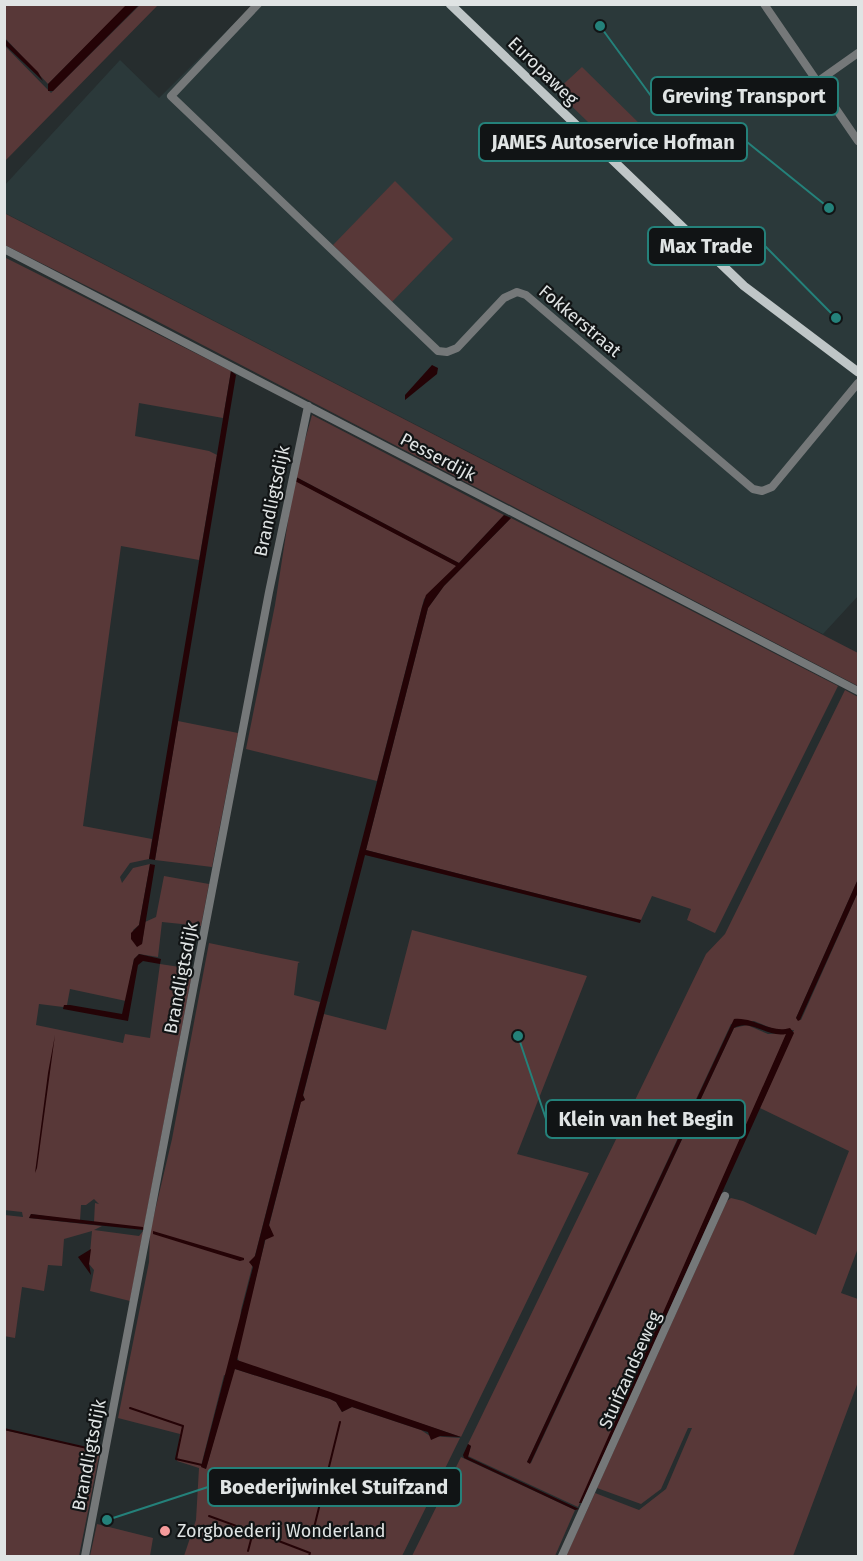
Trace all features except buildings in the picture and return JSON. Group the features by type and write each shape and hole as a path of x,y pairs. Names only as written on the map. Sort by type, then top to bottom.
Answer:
{"main road":[{"name":"Europaweg","path":"450,4 744,286 858,372"}],"street":[{"name":"Fokkerstraat","path":"258,4 171,96 438,351 447,352 457,348 504,298 517,292 526,295 753,489 762,491 772,487 858,383"},
{"path":"764,4 858,141"},
{"path":"817,82 858,53"},
{"name":"Pesserdijk","path":"4,249 858,691"},
{"name":"Brandligtsdijk","path":"85,1557 269,591 308,406"},
{"name":"Stuifzandseweg","path":"562,1557 725,1196"}],"shaded area":[{"path":"127,4 139,5 53,91 48,91 48,84"},
{"path":"4,5 127,5 48,84 5,38"},
{"path":"140,5 158,5 5,161 4,45 51,93"},
{"path":"253,5 858,5 858,596 823,634 5,213 4,186 120,60 159,98"},
{"path":"4,38 38,72 43,81 5,45"},
{"path":"582,67 645,129 620,153 556,91"},
{"path":"395,181 453,239 392,302 333,245"},
{"path":"4,213 858,653 858,686 147,316 5,245"},
{"path":"4,257 231,371 223,418 139,403 135,436 209,451 217,455 199,560 121,546 83,826 152,839 149,859 130,863 120,877 122,883 133,868 150,864 139,925 133,930 142,944 145,922 156,917 164,876 209,884 201,926 162,922 158,957 139,954 134,959 126,1001 70,989 67,1005 63,1007 39,1004 36,1025 123,1043 125,1034 150,1038 160,964 193,969 143,1230 94,1222 95,1203 99,1204 94,1199 86,1205 81,1205 80,1221 31,1214 29,1218 102,1226 94,1230 139,1236 143,1231 130,1301 90,1291 94,1270 89,1264 92,1231 64,1239 62,1266 48,1265 44,1291 22,1287 15,1338 4,1336 5,1215 23,1217 22,1212 4,1210"},
{"path":"432,365 438,368 437,374 405,400 405,395"},
{"path":"231,371 236,375 155,860 149,859"},
{"path":"312,415 504,515 459,563 296,477 296,481 457,566 424,599 377,781 246,749 275,605 295,476"},
{"path":"296,477 459,563 504,515 511,518 444,586 428,608 366,850 641,920 640,923 365,855 303,1095 305,1100 301,1102 269,1225 274,1236 265,1240 237,1360 461,1437 440,1436 431,1440 428,1432 352,1407 342,1412 336,1402 330,1399 235,1369 206,1469 201,1467 253,1267 249,1262 255,1256 422,607 426,595 456,566 295,481"},
{"path":"511,518 838,686 715,933 687,920 691,909 652,896 641,920 366,850 428,608 444,586"},
{"path":"845,690 858,697 858,879 796,1018 801,1020 858,892 858,1248 841,1293 858,1299 858,1382 793,1556 566,1556 595,1493 639,1510 666,1489 692,1428 688,1428 661,1489 641,1504 597,1488 727,1201 731,1198 743,1201 816,1235 849,1151 760,1108 794,1030 776,1030 754,1021 731,1024 527,1462 531,1463 734,1028 747,1025 768,1034 787,1033 578,1507 468,1456 471,1446 468,1444 706,954 725,934"},
{"path":"178,721 238,733 212,867 155,860"},
{"path":"150,864 155,865 142,944 137,947 131,939 131,933 139,925"},
{"path":"858,879 858,892 798,1021 796,1018"},
{"path":"412,930 587,976 517,1154 589,1173 461,1437 240,1363 236,1355 301,1101 305,1099 303,1096 324,1014 386,1030"},
{"path":"209,943 300,962 294,995 320,1002 241,1310 235,1369 330,1399 336,1402 342,1412 352,1407 421,1430 430,1436 460,1438 402,1556 184,1556 196,1520 199,1468 177,1461 180,1434 118,1418 149,1262 150,1232 172,1139","holes":["224,1375 231,1378 206,1469 201,1466"]},
{"path":"139,954 161,959 160,964 143,961 138,965 128,1021 63,1009 64,1005 70,1005 122,1014 134,959"},
{"path":"734,1019 749,1020 776,1029 790,1028 794,1033 582,1503 579,1503 786,1034 772,1033 747,1025 734,1028 530,1464 527,1462"},
{"path":"55,1035 37,1168 35,1173 48,1073"},
{"path":"31,1214 143,1227 144,1230 29,1218"},
{"path":"153,1231 244,1258 244,1260 240,1261 153,1234"},
{"path":"91,1249 89,1264 91,1275 78,1257"},
{"path":"4,1430 100,1451 79,1556 5,1556"},
{"path":"468,1444 471,1446 468,1457 579,1509 575,1510 464,1458"},
{"path":"461,1457 575,1510 555,1556 412,1556"},
{"path":"97,1524 153,1538 150,1556 90,1556"}],"waterway":[{"path":"130,1408 183,1426 176,1459 202,1465"},
{"path":"312,1536 340,1422"},
{"path":"4,1429 100,1451"},
{"path":"209,1516 253,1532 248,1551"},
{"path":"263,1535 310,1553 309,1556"}],"place":[{"name":"Greving Transport","path":"600,26"},
{"name":"JAMES Autoservice Hofman","path":"829,208"},
{"name":"Max Trade","path":"836,318"},
{"name":"Klein van het Begin","path":"518,1036"},
{"name":"Boederijwinkel Stuifzand","path":"107,1520"},
{"name":"Zorgboederij Wonderland","path":"165,1531"}]}
